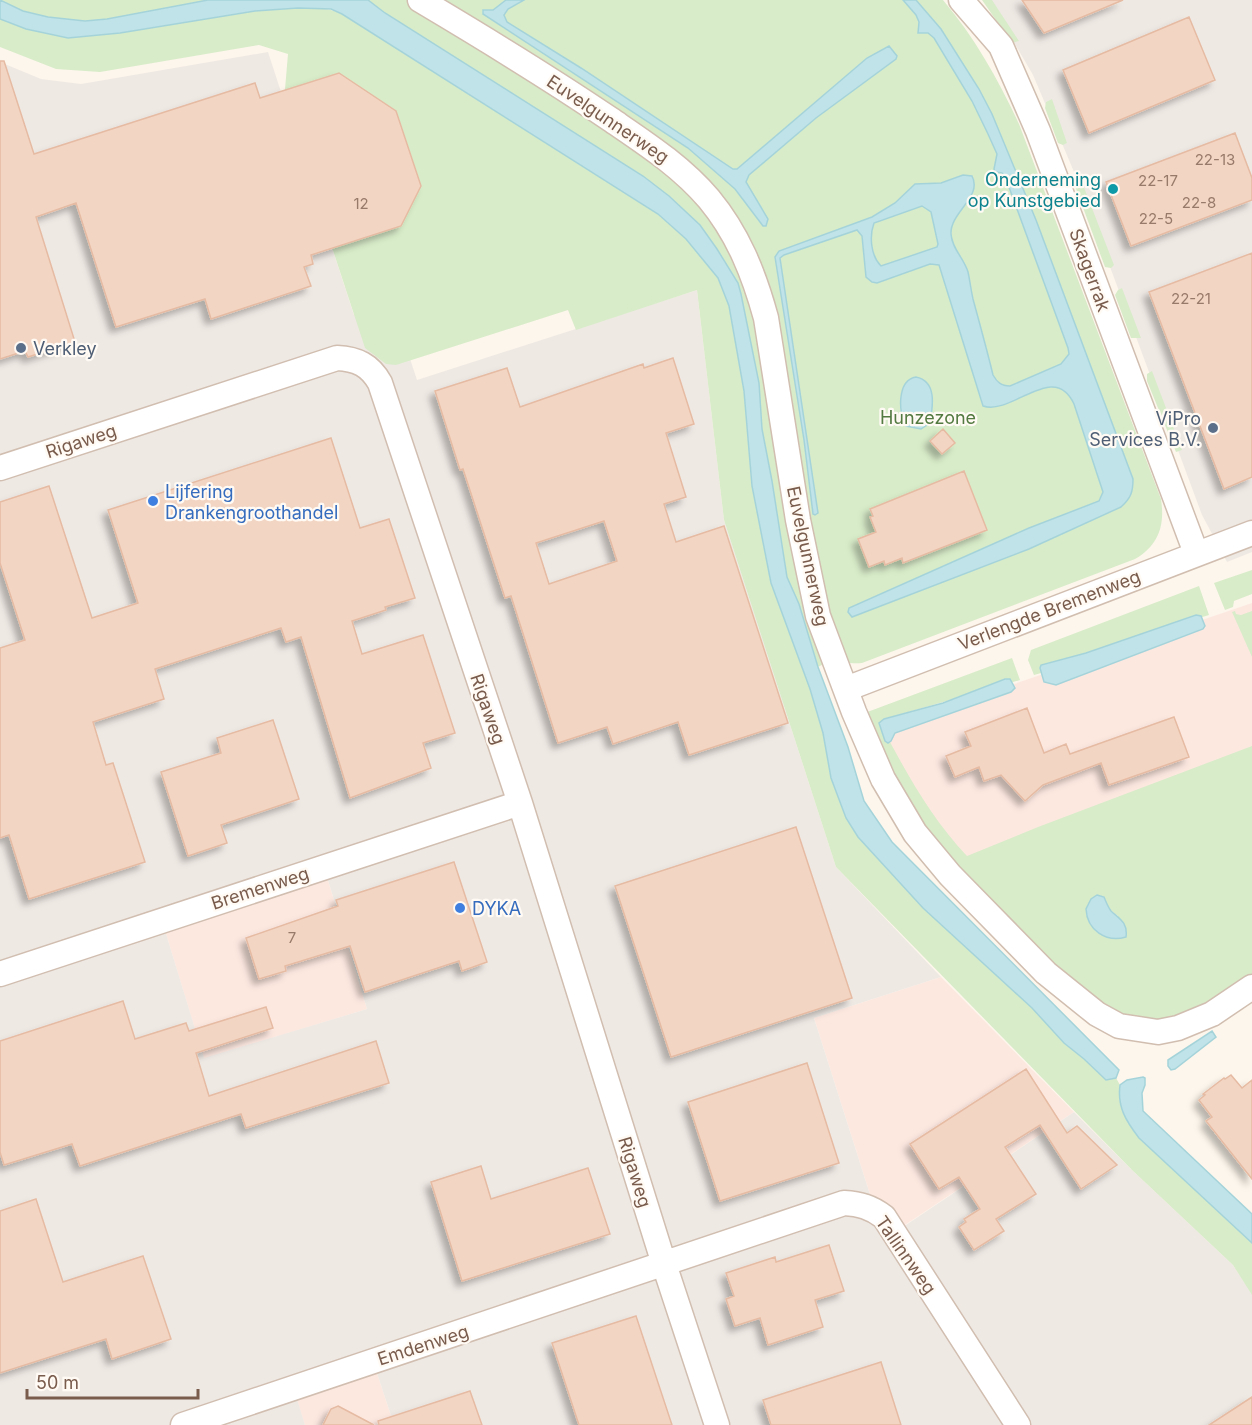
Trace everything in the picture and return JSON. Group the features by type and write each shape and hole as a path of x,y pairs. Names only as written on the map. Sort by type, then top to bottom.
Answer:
{"street":[{"name":"Euvelgunnerweg","path":"420,0 566,89 657,151 693,181 736,238 759,290 798,520 818,616 883,779 915,832 950,875 1046,973 1097,1014 1119,1026 1158,1032 1178,1028 1212,1014 1252,987"},
{"name":"Skagerrak","path":"960,0 1001,46 1038,131 1196,553"},
{"name":"Rigaweg","path":"0,468 326,361 348,358 358,361 368,367 380,383 520,803 664,1264 717,1425"},
{"name":"Verlengde Bremenweg","path":"846,689 1252,532"},
{"name":"Bremenweg","path":"0,974 520,803"},
{"name":"Tallinnweg","path":"664,1264 844,1203 869,1207 884,1217 1018,1425"},
{"name":"Emdenweg","path":"183,1425 664,1264"}],"shaded area":[{"path":"985,0 1252,0 1252,552 1227,562 1202,515 1080,186 1033,75 1008,32"},
{"path":"268,52 354,315 391,301 417,380 697,290 724,520 836,867 941,977 814,1018 874,1207 894,1233 1074,1112 1233,1265 1252,1294 1252,1425 394,1425 373,1361 293,1386 305,1425 0,1425 0,62 41,79 81,84","holes":["323,864 367,1009 204,1058 160,914"]},
{"path":"1252,603 1252,767 972,871 937,827 902,769 882,729"},
{"path":"323,864 367,1009 204,1059 160,914"},
{"path":"941,977 1074,1112 893,1233 874,1207 814,1018"},
{"path":"373,1361 394,1425 305,1425 292,1386"}],"green space":[{"name":"Hunzezone","path":"0,0 943,0 985,59 1019,124 1161,499 1161,526 1155,541 1135,559 862,663 836,661 818,667 816,659 804,664 749,413 728,290 668,216 332,4 264,10 314,8 342,14 658,214 686,239 718,278 729,306 744,391 752,486 771,583 810,689 823,733 831,778 846,818 858,837 923,908 1032,1008 1064,1043 1106,1080 1116,1078 1120,1085 1120,1099 1124,1113 1139,1138 1252,1243 1252,1295 1233,1265 1132,1170 836,867 724,520 697,290 576,330 568,310 396,365 386,364 365,348 284,101 288,54 259,45 100,72 56,69 0,47"},
{"path":"982,0 992,0 1019,41 1012,43"},
{"path":"1052,99 1067,143 1063,145 1058,143 1045,108 1046,102"},
{"path":"1080,177 1114,265 1111,268 1105,267 1075,186"},
{"path":"1122,288 1141,338 1131,338 1115,295"},
{"path":"1152,371 1182,450 1176,452 1147,381 1147,374"},
{"path":"1252,570 1252,594 1234,601 1233,607 1225,610 1214,583"},
{"path":"1199,586 1209,615 1042,665 1041,673 1034,675 1028,660 1031,650"},
{"path":"1235,611 1236,614 1241,615 1252,611 1252,657 1232,612"},
{"path":"1012,658 1020,680 884,719 888,743 890,742 934,816 967,856 1252,746 1252,979 1176,1022 1121,1019 1051,968 921,828 862,714","holes":["1104,897 1109,909 1118,916 1102,935 1089,921 1086,914"]}],"water":[{"path":"0,0 23,11 48,17 85,21 208,0 368,0 643,176 700,225 738,283 759,383 762,429 787,577 799,604 864,801 892,842 1119,1070 1116,1078 1106,1080 1064,1043 1032,1008 923,908 858,837 846,818 831,778 823,733 810,689 771,583 752,486 744,391 729,306 718,278 686,239 658,214 331,9 298,8 255,11 120,33 68,38 26,29 0,19"},
{"path":"506,0 524,0 508,9 504,15 507,22 733,169 737,169 867,58 889,46 897,56 816,118 749,175 746,182 768,219 766,226 763,226 735,189 688,148 483,14 483,10 493,10"},
{"path":"903,0 916,0 941,29 992,114 1036,220 1133,479 1133,488 1129,498 1121,507 1029,549 852,617 848,612 849,608 1029,528 1099,501 1103,492 1074,404 1066,392 1055,387 1044,388 1007,404 994,407 983,406 939,265 930,264 877,283 872,282 866,277 862,236 857,230 780,258 818,513 813,514 804,440 775,257 779,251 872,217 895,203 915,184 941,183 963,175 972,176 973,191 955,219 951,234 968,272 993,375 1000,383 1010,386 1061,364 1069,354 1006,179 1002,173 995,172 997,154 988,134 972,101 934,38 928,33 918,33 919,22","holes":["922,206 931,212 937,247 881,266 872,246 874,223"]},
{"path":"916,377 927,383 932,395 930,423 921,429 906,426 901,406 902,390 905,384"},
{"path":"1196,615 1201,616 1205,626 1203,629 1056,685 1044,682 1041,665 1086,653"},
{"path":"1010,679 1015,688 1011,692 895,733 891,741 888,743 885,741 879,723 884,719 943,703"},
{"path":"1097,895 1104,897 1111,911 1123,922 1126,937 1111,938 1094,929 1086,909 1091,899"},
{"path":"1212,1031 1216,1037 1171,1070 1168,1060"},
{"path":"1143,1077 1145,1085 1142,1093 1143,1111 1252,1214 1252,1243 1139,1138 1130,1126 1121,1107 1120,1085 1127,1080"}],"building":[{"path":"1022,0 1123,0 1044,33"},
{"path":"1189,17 1215,80 1089,133 1063,70"},
{"path":"0,61 4,61 34,154 255,83 260,98 339,73 396,111 421,186 401,226 311,255 313,264 304,267 311,286 211,319 205,299 116,327 76,203 36,217 75,342 28,357 25,351 0,359"},
{"path":"1235,133 1252,178 1252,200 1131,246 1106,182"},
{"path":"1252,253 1252,477 1224,489 1149,292"},
{"path":"673,358 694,424 666,433 686,497 664,504 676,542 724,526 788,723 689,755 678,722 613,744 607,727 558,743 511,596 505,598 435,391 507,368 520,407 643,364 644,368","holes":["604,521 617,561 549,584 536,543"]},
{"path":"943,429 955,443 942,454 930,441"},
{"path":"331,438 360,528 389,519 415,598 385,607 386,610 352,621 362,654 423,635 455,733 423,743 431,768 350,798 301,637 286,642 281,628 155,669 164,699 93,722 106,765 113,763 145,862 29,899 9,835 0,838 0,648 25,640 0,563 0,502 49,486 92,618 138,603 108,510"},
{"path":"964,471 987,530 903,563 902,558 885,565 884,561 869,567 858,539 876,532 870,517 873,516 870,509"},
{"path":"1027,708 1044,753 1066,744 1070,754 1174,717 1189,757 1109,785 1101,763 1043,785 1025,801 1001,775 984,781 979,767 955,777 946,756 971,746 965,732"},
{"path":"273,720 299,799 221,825 227,843 188,856 161,772 221,753 217,738"},
{"path":"796,827 852,998 671,1057 615,886"},
{"path":"454,862 487,962 462,971 459,961 365,992 350,946 285,966 286,971 259,979 246,938 338,906 336,900"},
{"path":"123,1001 135,1039 186,1023 189,1031 266,1007 273,1028 196,1053 209,1096 376,1041 389,1083 246,1128 241,1114 80,1166 72,1144 4,1165 0,1152 0,1041"},
{"path":"807,1063 839,1163 720,1201 688,1102"},
{"path":"1026,1069 1067,1133 1077,1126 1117,1165 1081,1189 1040,1125 1005,1147 1036,1194 996,1219 1004,1231 974,1250 959,1227 966,1222 964,1219 980,1209 959,1177 939,1189 910,1144"},
{"path":"1231,1075 1242,1088 1252,1080 1252,1179 1206,1121 1212,1117 1199,1100 1205,1095 1203,1094"},
{"path":"481,1166 491,1199 588,1168 610,1234 462,1281 431,1182"},
{"path":"36,1199 63,1282 143,1256 171,1339 112,1359 106,1339 0,1373 0,1211"},
{"path":"829,1245 844,1291 815,1300 823,1327 768,1345 760,1318 735,1326 726,1299 734,1296 726,1273 775,1257 776,1262"},
{"path":"636,1316 672,1425 579,1425 552,1343"},
{"path":"881,1362 901,1425 771,1425 763,1400"},
{"path":"470,1391 482,1425 379,1425 378,1421"},
{"path":"1252,1397 1252,1425 1209,1425"},
{"path":"338,1406 374,1425 323,1425 331,1409"}],"place":[{"name":"Onderneming op Kunstgebied","path":"1113,189"},
{"name":"Verkley","path":"21,348"},
{"name":"ViPro Services B.V.","path":"1213,428"},
{"name":"Lijfering Drankengroothandel","path":"153,501"},
{"name":"DYKA","path":"460,908"}]}
